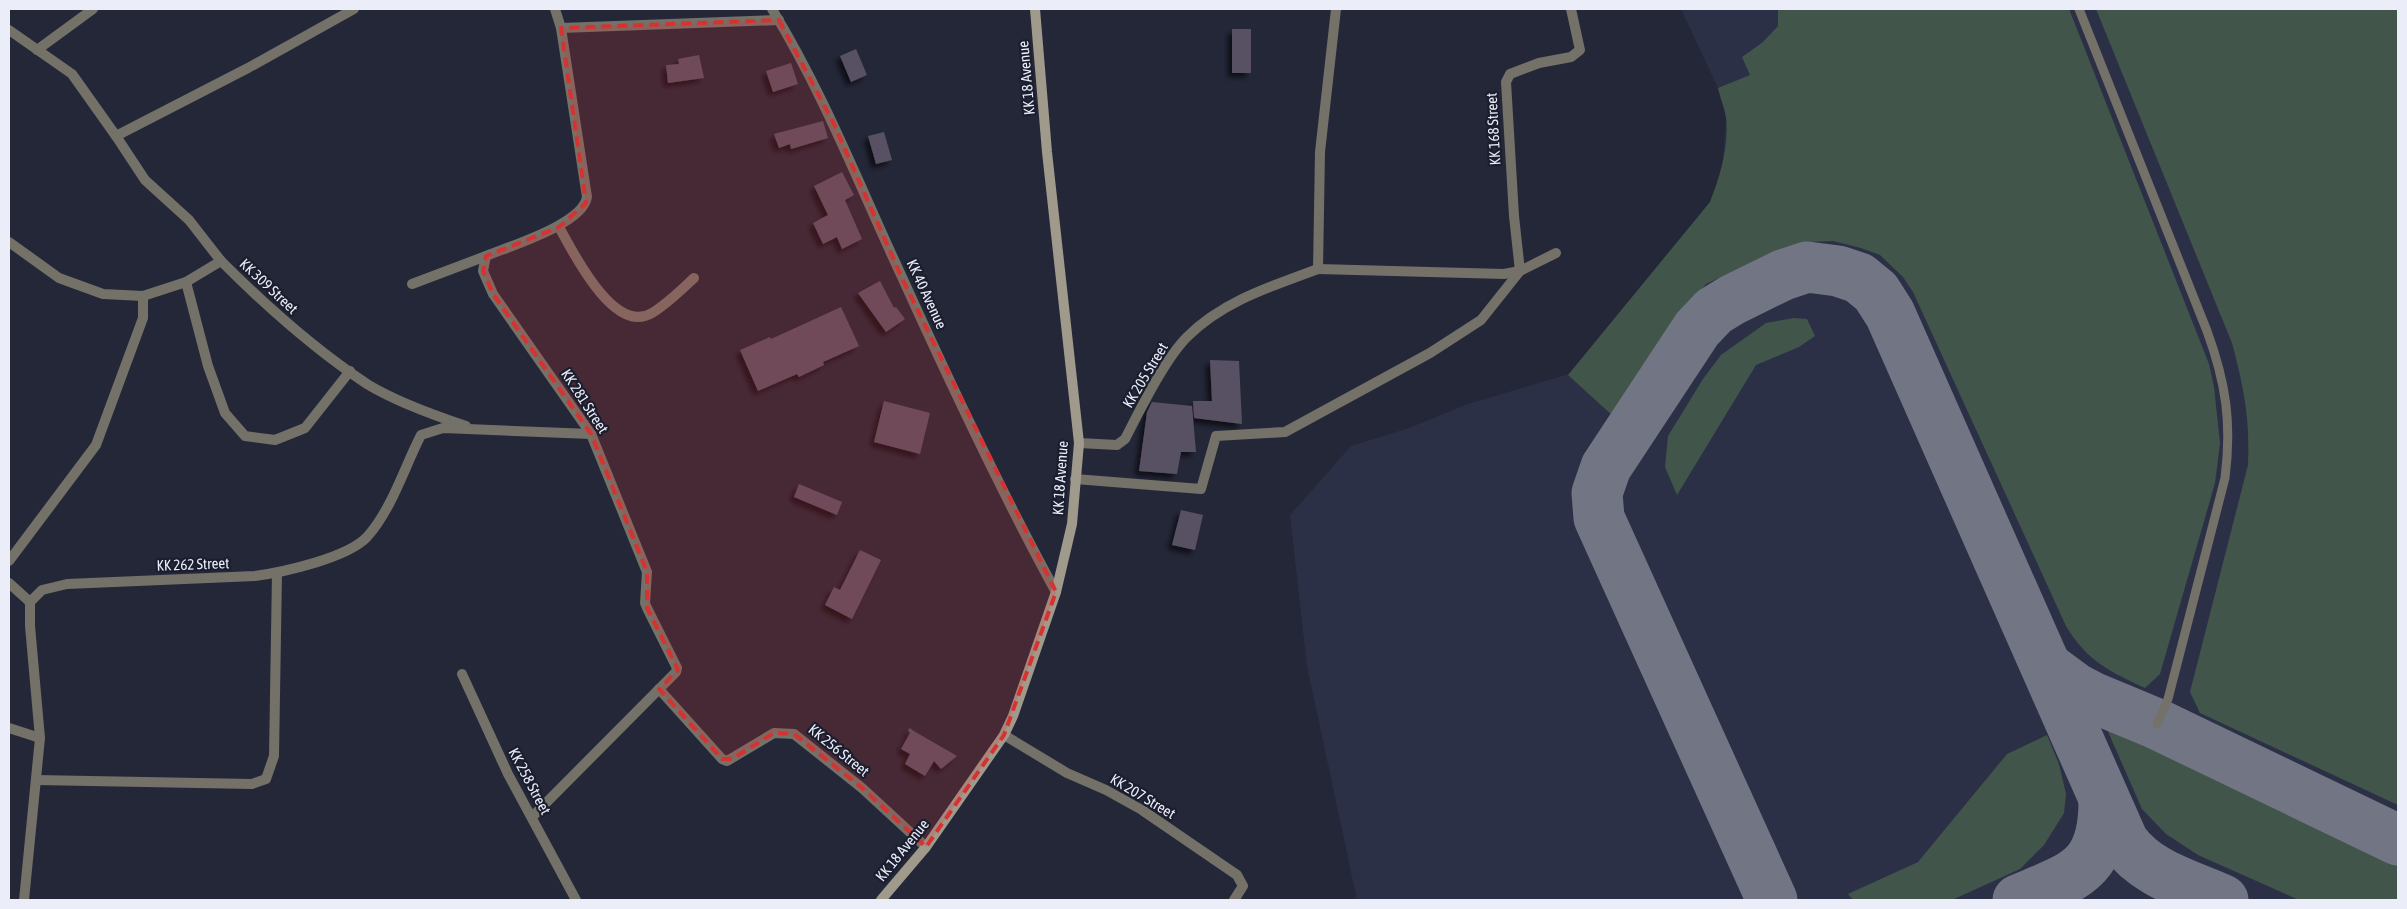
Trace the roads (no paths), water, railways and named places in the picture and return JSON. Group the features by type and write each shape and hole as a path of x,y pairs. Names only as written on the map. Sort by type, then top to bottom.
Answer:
{"main road":[{"name":"KK 18 Avenue","path":"881,900 926,847 1004,735 1013,716 1056,592 1072,524 1079,443 1046,152 1035,9"}],"street":[{"path":"37,50 94,9"},
{"path":"116,136 248,68 354,9"},
{"path":"412,284 560,227 586,203 588,197 561,28 555,9"},
{"name":"KK 40 Avenue","path":"772,9 833,122 902,278 1027,540 1056,592"},
{"path":"1318,269 1320,152 1336,9"},
{"name":"KK 168 Street","path":"1520,271 1511,177 1506,82 1510,74 1539,62 1571,57 1580,50 1571,9"},
{"path":"561,28 779,20"},
{"path":"9,30 72,74 145,180 189,220 221,261"},
{"path":"560,227 586,275 616,308 636,318 652,314 694,278"},
{"name":"KK 309 Street","path":"9,242 59,278 103,294 142,296 186,282 221,261 263,303 304,337 350,371 377,388 435,415 476,429"},
{"name":"KK 205 Street","path":"1079,443 1117,445 1125,439 1173,354 1186,338 1203,322 1251,293 1318,269 1486,275 1520,271 1556,252"},
{"name":"KK 281 Street","path":"486,256 483,271 493,294 591,434 647,572 645,602 647,608 677,668 676,672 659,690 532,817"},
{"path":"1076,479 1200,489 1216,436 1285,432 1302,423 1430,353 1481,320 1520,271"},
{"path":"186,282 208,366 225,413 245,436 275,440 305,428 350,371"},
{"path":"9,561 96,445 142,318 142,296"},
{"name":"KK 262 Street","path":"30,602 42,590 67,584 255,576 277,573 338,556 366,538 389,502 421,435 443,428 591,434"},
{"path":"36,780 252,784 266,779 274,756 277,573"},
{"path":"9,583 30,602 30,626 40,738 24,900"},
{"name":"KK 258 Street","path":"462,674 485,728 576,900"},
{"name":"KK 256 Street","path":"659,690 722,759 727,761 774,733 794,734 862,788 926,847"},
{"path":"9,728 40,738"},
{"name":"KK 207 Street","path":"1004,735 1067,773 1106,790 1142,810 1237,875 1243,886 1234,900"}],"lane":[{"path":"2079,9 2207,331 2221,369 2227,409 2230,444 2225,478 2168,699 2157,724"}]}
